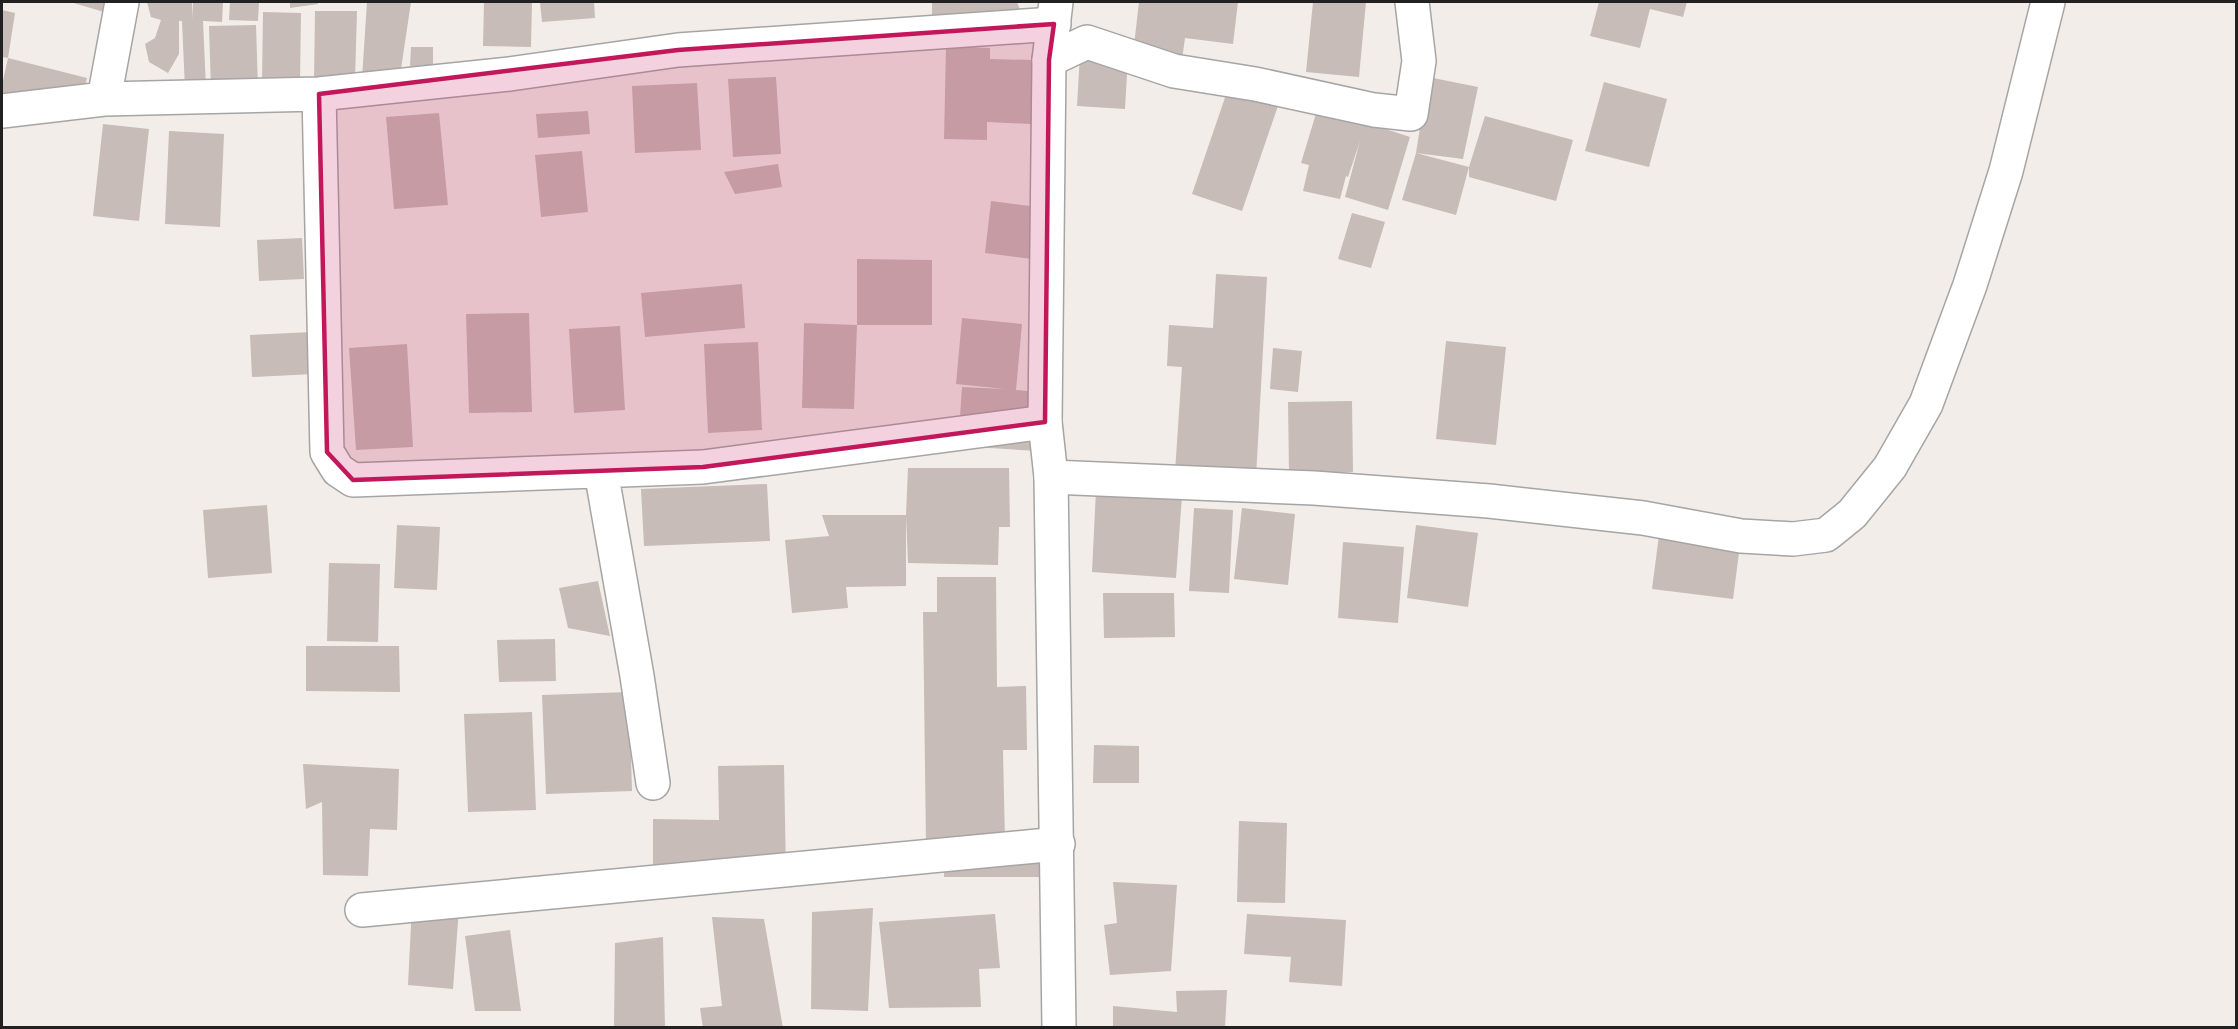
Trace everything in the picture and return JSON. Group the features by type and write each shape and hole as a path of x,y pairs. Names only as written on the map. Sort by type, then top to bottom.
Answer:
{"street":[{"path":"104,99 122,2"},
{"path":"1049,60 1087,42 1174,71 1255,84 1374,110 1411,114 1419,61 1412,2"},
{"path":"1051,477 1314,488 1489,501 1631,516 1741,536 1793,539 1826,535 1852,514 1890,466 1926,404 1970,285 2006,171 2048,2"},
{"path":"2,111 104,99 319,93 510,74 678,50 1055,13 1049,60 1045,422 1051,477 1059,1028"},
{"path":"319,93 327,453 338,470 353,480 703,467 1045,422"},
{"path":"601,471 637,676 653,783"},
{"path":"362,910 1058,844"}],"highlighted area":[{"path":"1054,24 1049,60 1045,422 703,467 353,480 327,452 319,94 678,50"}],"building":[{"path":"70,2 107,2 104,12"},
{"path":"147,2 192,2 193,19 193,2 223,2 222,22 203,21 206,88 185,89 182,21 179,21 179,54 168,73 149,62 145,44 155,38 161,20 151,17"},
{"path":"230,2 259,2 258,21 229,20"},
{"path":"290,2 317,2 318,4 290,8"},
{"path":"367,2 411,2 401,69 362,78"},
{"path":"484,2 532,2 531,47 483,46"},
{"path":"540,2 594,2 595,18 542,22"},
{"path":"932,2 1017,2 1022,15 932,15"},
{"path":"1139,2 1238,2 1233,44 1185,38 1182,60 1133,54"},
{"path":"1313,2 1366,2 1359,77 1306,72"},
{"path":"1599,2 1687,2 1683,17 1650,9 1640,48 1590,36"},
{"path":"2,10 15,13 8,58 2,57"},
{"path":"315,11 357,11 355,81 314,80"},
{"path":"263,12 301,13 300,81 262,80"},
{"path":"256,25 258,88 211,90 209,26"},
{"path":"946,46 990,48 990,59 1033,60 1031,124 987,122 987,140 944,139"},
{"path":"411,47 433,47 433,67 410,66"},
{"path":"1080,54 1128,57 1125,109 1077,106"},
{"path":"8,58 87,78 78,115 2,96"},
{"path":"776,77 781,154 733,157 728,79"},
{"path":"1428,77 1478,87 1463,159 1416,153"},
{"path":"1231,80 1281,97 1242,211 1192,194"},
{"path":"1604,82 1667,99 1649,167 1585,151"},
{"path":"697,83 701,150 635,153 632,86"},
{"path":"1318,107 1410,137 1388,210 1345,197 1360,141 1348,177 1346,176 1340,199 1303,191 1309,165 1301,163"},
{"path":"588,111 590,134 538,138 536,114"},
{"path":"439,113 448,205 394,209 386,117"},
{"path":"1485,116 1573,140 1556,201 1469,177 1469,167"},
{"path":"103,124 149,129 139,221 93,216"},
{"path":"169,131 224,134 220,227 165,224"},
{"path":"582,151 588,212 541,217 535,155"},
{"path":"1416,153 1469,167 1456,215 1402,200"},
{"path":"778,164 782,187 735,194 724,172"},
{"path":"991,201 1039,207 1032,259 985,253"},
{"path":"1352,213 1385,222 1371,268 1338,259"},
{"path":"302,238 304,279 259,281 257,240"},
{"path":"857,259 932,260 932,325 857,325"},
{"path":"1216,274 1267,277 1256,477 1175,472 1182,367 1167,366 1169,325 1213,328"},
{"path":"742,284 745,328 645,337 641,293"},
{"path":"529,313 532,412 469,413 466,314"},
{"path":"962,318 1022,324 1016,390 1040,392 1037,451 958,446 962,387 1005,389 956,384"},
{"path":"804,323 857,325 854,409 802,408"},
{"path":"620,326 625,410 574,413 569,329"},
{"path":"312,332 314,374 252,377 250,335"},
{"path":"1446,341 1506,347 1496,445 1436,439"},
{"path":"758,342 762,430 708,433 704,344"},
{"path":"407,344 413,447 356,450 349,348"},
{"path":"1273,348 1302,351 1298,392 1270,389"},
{"path":"1352,401 1353,472 1289,473 1288,402"},
{"path":"908,468 1009,468 1010,527 999,527 998,565 908,563 906,515"},
{"path":"767,484 770,541 644,546 641,489"},
{"path":"1096,490 1182,496 1176,578 1092,572"},
{"path":"267,505 272,573 208,578 203,510"},
{"path":"1194,508 1233,510 1229,593 1189,591"},
{"path":"1242,508 1295,514 1288,585 1234,579"},
{"path":"822,515 906,515 906,586 846,587 848,608 792,613 785,540 829,536"},
{"path":"397,525 440,527 437,590 394,588"},
{"path":"1416,525 1478,533 1468,607 1407,598"},
{"path":"1659,535 1740,545 1733,599 1652,589"},
{"path":"1343,542 1404,547 1398,623 1338,618"},
{"path":"329,563 380,564 378,642 327,641"},
{"path":"937,577 996,577 997,687 1026,686 1027,750 1003,750 1005,842 1049,842 1050,877 944,877 945,842 926,844 923,612 937,612"},
{"path":"598,581 610,636 568,628 559,588"},
{"path":"1103,593 1174,593 1175,637 1104,638"},
{"path":"555,639 556,681 499,682 497,640"},
{"path":"306,646 399,646 400,692 306,691"},
{"path":"629,692 632,791 546,794 542,695"},
{"path":"532,712 536,810 468,812 464,714"},
{"path":"1094,745 1139,746 1139,783 1093,783"},
{"path":"303,764 399,769 397,830 370,829 368,876 323,875 322,802 306,809"},
{"path":"784,765 786,874 653,884 653,819 719,820 718,766"},
{"path":"1239,821 1287,823 1285,903 1237,902"},
{"path":"1113,882 1177,885 1171,971 1110,975 1104,925 1117,923"},
{"path":"412,905 459,908 453,989 408,985"},
{"path":"873,908 868,1011 811,1009 812,912"},
{"path":"995,914 1000,968 979,969 981,1007 889,1008 879,922"},
{"path":"1247,914 1346,920 1342,986 1289,982 1291,957 1244,954"},
{"path":"712,917 764,919 783,1028 703,1028 700,1008 722,1006"},
{"path":"510,930 521,1011 475,1011 465,936"},
{"path":"663,937 665,1028 614,1028 615,943"},
{"path":"1227,990 1225,1028 1113,1028 1113,1006 1177,1012 1176,991"}]}
